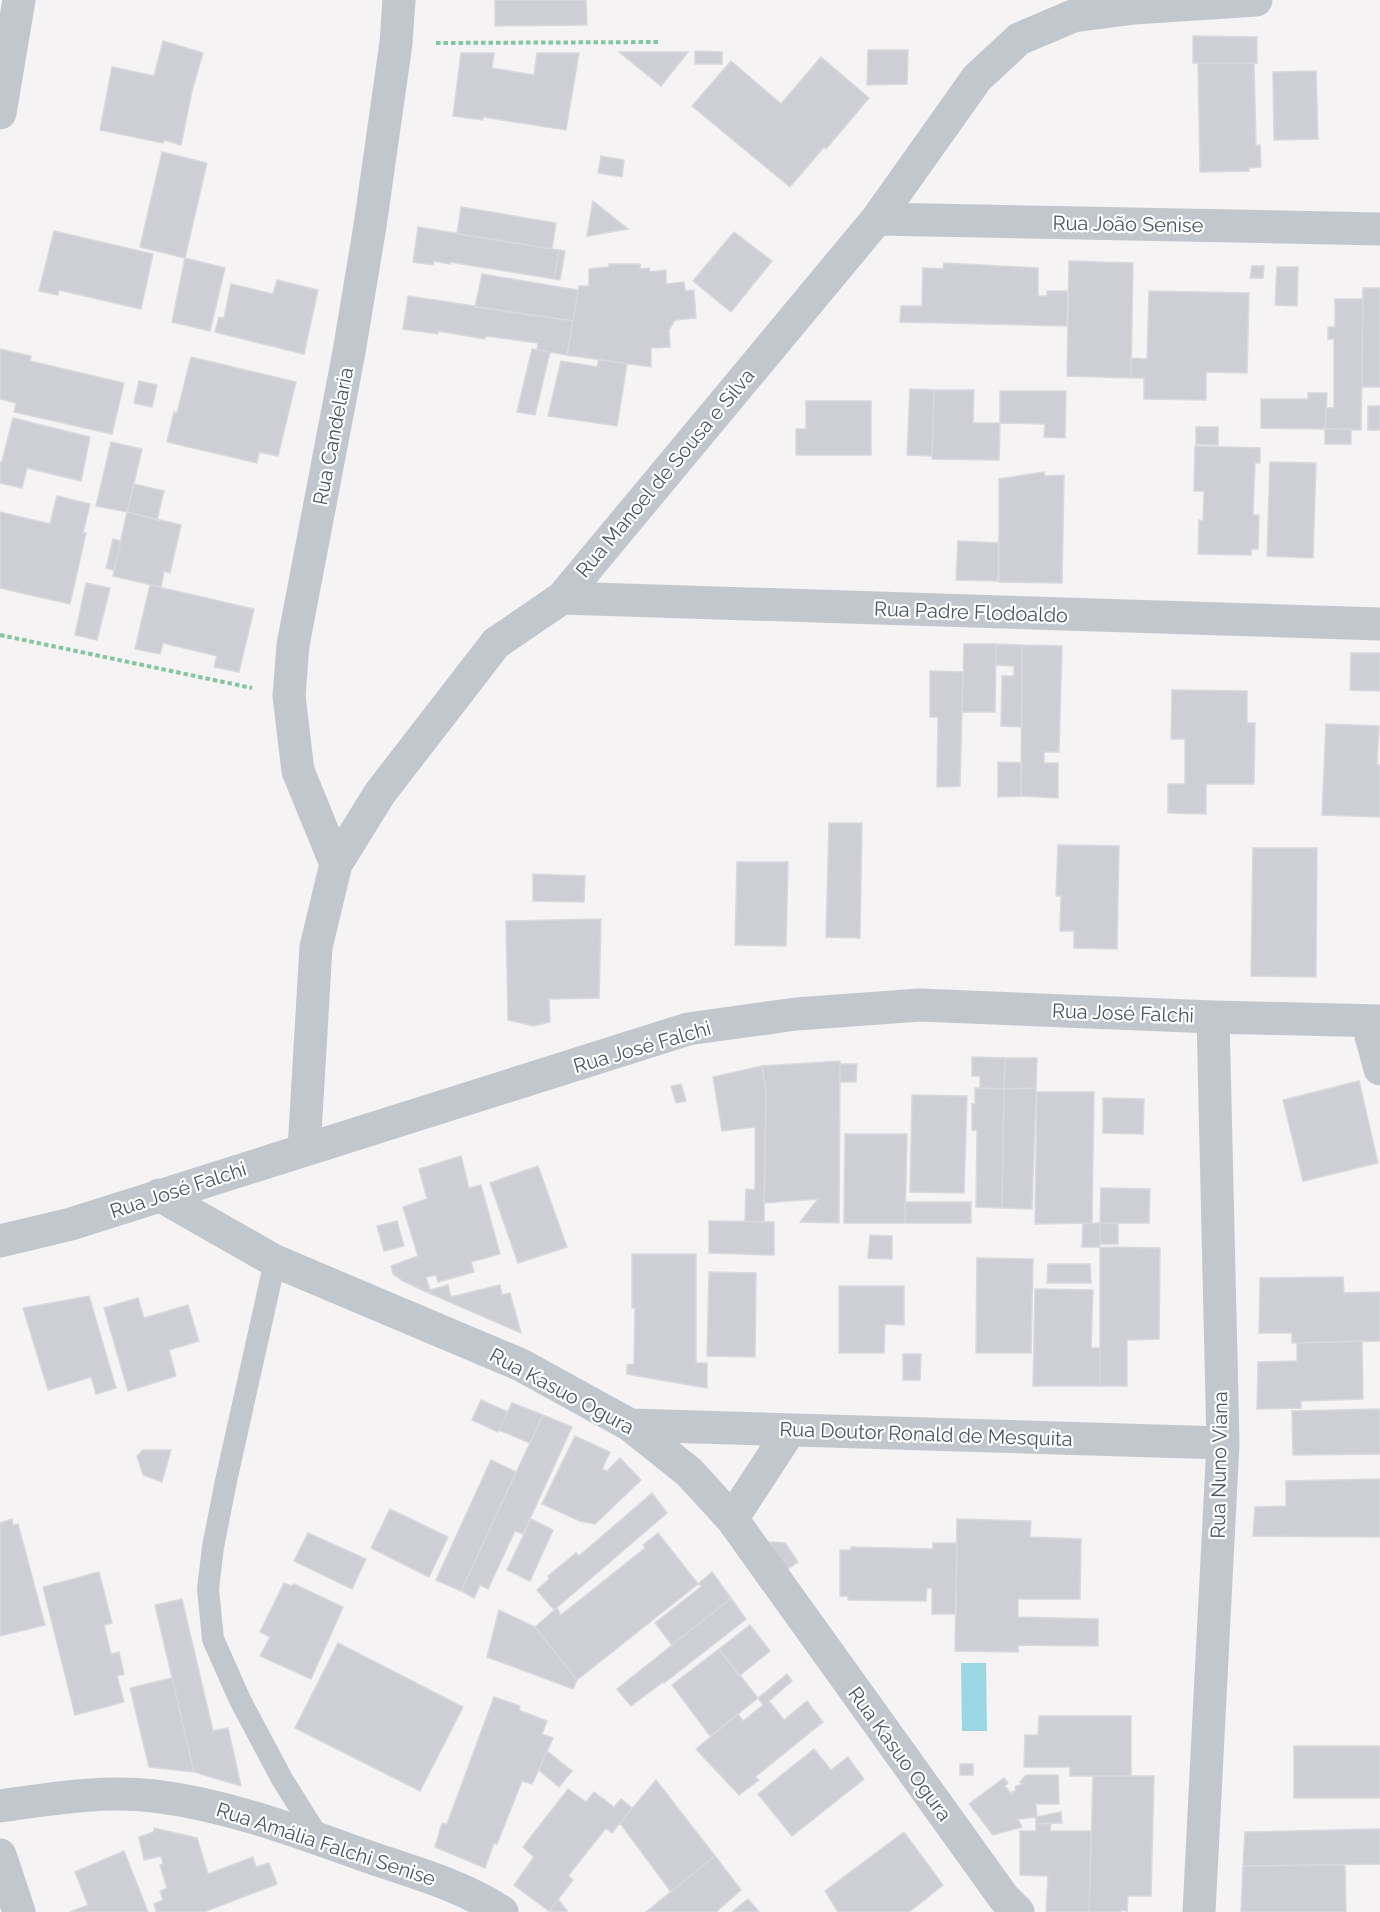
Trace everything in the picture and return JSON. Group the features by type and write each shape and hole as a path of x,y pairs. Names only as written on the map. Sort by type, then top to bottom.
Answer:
{"street":[{"path":"0,113 19,0"},
{"name":"Rua Candelaria","path":"336,864 298,771 289,696 293,645 369,238 396,43 399,0"},
{"name":"Rua Manoel de Sousa e Silva","path":"304,1150 316,947 336,864 380,793 496,644 562,598 877,219 977,78 1019,39 1073,16 1134,8 1256,0"},
{"name":"Rua João Senise","path":"877,219 1380,229"},
{"name":"Rua Padre Flodoaldo","path":"562,598 1380,624"},
{"name":"Rua José Falchi","path":"0,1240 71,1224 688,1029 796,1014 920,1005 1373,1021"},
{"name":"Rua Nuno Viana","path":"1199,1912 1223,1443 1213,1017"},
{"path":"1373,1021 1380,1069"},
{"name":"Rua Kasuo Ogura","path":"159,1195 275,1261 521,1365 630,1425 689,1472 732,1519 997,1888 1018,1912"},
{"name":"Rua Doutor Ronald de Mesquita","path":"630,1425 1223,1443"},
{"path":"732,1519 790,1430"},
{"name":"Rua Amália Falchi Senise","path":"0,1806 118,1795 152,1796 198,1803 266,1821 443,1883 492,1905 502,1912"},
{"path":"0,1855 19,1912"}],"lane":[{"path":"275,1261 226,1481 213,1547 208,1589 213,1639 236,1690 282,1779 320,1839"}],"path":[{"path":"396,43 660,42"},
{"path":"0,635 289,696"}],"water":[{"path":"961,1663 986,1663 987,1731 962,1731"}],"building":[{"path":"495,0 586,0 587,25 495,26"},
{"path":"1193,36 1257,37 1257,63 1193,63"},
{"path":"163,41 203,53 192,91 181,145 164,140 163,143 100,130 112,67 154,76"},
{"path":"868,50 908,50 907,84 867,85"},
{"path":"695,51 722,52 722,64 695,64"},
{"path":"619,52 688,52 661,86"},
{"path":"461,53 494,53 492,68 534,75 537,53 579,53 566,130 483,117 483,120 453,116"},
{"path":"821,57 869,98 790,187 692,106 731,61 781,104"},
{"path":"1198,63 1254,63 1256,146 1260,145 1261,167 1249,168 1249,171 1200,172"},
{"path":"1316,71 1318,139 1274,140 1273,72"},
{"path":"162,152 207,163 185,258 140,247"},
{"path":"601,156 624,160 622,177 598,173"},
{"path":"593,201 628,229 587,236"},
{"path":"461,207 556,223 552,249 457,234"},
{"path":"418,227 559,250 554,279 450,262 450,264 434,261 433,265 413,262"},
{"path":"54,231 153,254 141,309 59,290 58,295 39,291"},
{"path":"734,232 772,261 731,312 693,281"},
{"path":"559,250 565,251 560,280 554,279"},
{"path":"185,258 225,268 210,331 172,322"},
{"path":"1069,261 1133,263 1131,378 1067,376"},
{"path":"944,263 1038,268 1038,296 1047,296 1047,291 1068,291 1067,326 900,322 901,306 922,306 923,268 943,269"},
{"path":"609,264 640,264 640,269 649,268 650,272 666,270 666,284 684,282 685,291 694,290 696,318 675,320 669,330 670,347 651,348 651,367 567,355 579,286 589,286 589,269 609,267"},
{"path":"1252,266 1264,266 1263,278 1250,278"},
{"path":"1277,267 1298,267 1297,306 1275,305"},
{"path":"482,274 578,290 573,321 475,307"},
{"path":"277,280 318,290 304,354 215,332 219,317 224,318 231,284 273,294"},
{"path":"1363,288 1380,288 1380,387 1362,387"},
{"path":"1149,291 1249,293 1247,373 1206,372 1206,400 1144,399 1144,378 1131,378 1131,358 1147,359"},
{"path":"408,296 573,321 567,355 537,350 538,343 403,329"},
{"path":"1335,299 1363,299 1361,430 1325,429 1326,408 1334,408 1334,339 1328,339 1328,327 1335,327"},
{"path":"0,349 31,356 30,361 124,383 112,434 14,412 16,403 0,399"},
{"path":"532,349 550,352 535,415 517,412"},
{"path":"191,357 296,382 278,456 259,452 257,463 167,442"},
{"path":"599,359 627,364 617,426 548,416 561,361 597,367"},
{"path":"139,381 157,385 152,407 134,403"},
{"path":"910,389 934,390 932,456 907,455"},
{"path":"934,390 974,390 973,423 1000,423 999,460 932,459"},
{"path":"1000,391 1066,391 1065,438 1044,437 1045,424 1000,423"},
{"path":"1308,393 1327,393 1325,429 1261,428 1261,399 1308,399"},
{"path":"806,401 871,401 871,455 796,455 796,429 806,429"},
{"path":"1368,406 1380,406 1380,430 1368,430"},
{"path":"13,418 90,437 81,481 27,468 22,488 0,483 0,462 2,462"},
{"path":"1196,427 1218,427 1218,445 1196,444"},
{"path":"1325,429 1351,429 1351,444 1325,444"},
{"path":"111,442 142,449 127,512 96,506"},
{"path":"1195,446 1260,448 1260,463 1255,463 1253,515 1259,515 1258,549 1251,549 1251,555 1198,554 1199,520 1203,521 1204,491 1194,491"},
{"path":"1270,462 1316,463 1313,558 1267,556"},
{"path":"1044,472 1045,476 1064,475 1062,583 999,582 999,479"},
{"path":"134,484 164,491 157,520 127,512"},
{"path":"57,496 90,504 70,604 0,588 0,512 50,524"},
{"path":"127,512 181,525 170,573 164,571 161,587 113,576"},
{"path":"113,539 121,541 114,570 106,568"},
{"path":"958,541 998,543 998,581 956,580"},
{"path":"86,583 110,588 97,640 75,635"},
{"path":"150,585 254,609 239,672 214,667 217,656 163,643 160,654 135,649"},
{"path":"964,644 996,644 995,712 962,712"},
{"path":"996,644 1022,645 1022,727 1001,726 1002,676 1014,676 1014,666 996,665"},
{"path":"1022,645 1062,646 1059,752 1044,752 1044,763 1058,763 1058,798 1021,796"},
{"path":"1351,653 1380,653 1380,691 1350,690"},
{"path":"930,671 963,672 960,786 937,787 938,717 930,717"},
{"path":"1172,690 1247,691 1247,723 1255,723 1254,784 1206,784 1206,814 1168,813 1168,784 1185,784 1185,739 1171,739"},
{"path":"1326,724 1379,726 1377,765 1380,765 1380,817 1322,815"},
{"path":"998,762 1022,763 1021,796 998,797"},
{"path":"829,823 862,823 860,938 826,937"},
{"path":"1058,845 1119,846 1117,949 1074,948 1074,931 1060,931 1061,896 1056,896"},
{"path":"1253,848 1317,848 1316,977 1251,976"},
{"path":"737,862 788,862 786,946 735,945"},
{"path":"533,874 585,876 584,902 533,901"},
{"path":"601,919 599,998 549,999 550,1022 534,1026 508,1020 506,921"},
{"path":"972,1057 1005,1058 1004,1089 980,1088 980,1076 972,1076"},
{"path":"1005,1058 1037,1058 1036,1088 1004,1089"},
{"path":"840,1061 839,1223 800,1222 818,1199 764,1203 766,1092 762,1066"},
{"path":"840,1064 857,1064 856,1082 840,1082"},
{"path":"762,1066 766,1092 764,1222 745,1222 746,1189 755,1190 755,1127 722,1131 713,1077"},
{"path":"1359,1081 1378,1163 1303,1181 1283,1100"},
{"path":"681,1084 686,1101 676,1103 671,1086"},
{"path":"975,1088 1004,1089 1002,1208 976,1207 977,1130 972,1130 972,1104 975,1104"},
{"path":"1036,1088 1032,1209 1002,1208 1004,1089"},
{"path":"1037,1092 1094,1092 1092,1223 1035,1224"},
{"path":"912,1095 967,1096 964,1193 910,1192"},
{"path":"1103,1098 1144,1099 1143,1134 1103,1133"},
{"path":"845,1134 907,1134 905,1223 844,1223"},
{"path":"461,1156 469,1188 481,1185 500,1254 471,1262 474,1272 438,1282 436,1275 426,1277 431,1294 393,1274 391,1266 418,1256 403,1207 427,1199 419,1169"},
{"path":"538,1166 567,1247 518,1263 490,1183"},
{"path":"1101,1188 1150,1189 1149,1223 1100,1223"},
{"path":"905,1202 971,1202 971,1223 905,1223"},
{"path":"397,1221 404,1246 384,1251 377,1226"},
{"path":"709,1221 774,1222 774,1255 709,1253"},
{"path":"1100,1223 1100,1247 1082,1247 1083,1224"},
{"path":"1100,1223 1118,1224 1118,1244 1100,1244"},
{"path":"870,1235 892,1236 892,1259 868,1258"},
{"path":"1100,1247 1160,1248 1159,1339 1127,1340 1127,1386 1100,1386"},
{"path":"632,1254 696,1254 696,1363 707,1363 707,1388 627,1374 627,1365 634,1364 635,1308 632,1308"},
{"path":"977,1258 1033,1259 1031,1353 976,1353"},
{"path":"1048,1264 1090,1264 1091,1283 1047,1283"},
{"path":"709,1272 756,1273 755,1357 707,1356"},
{"path":"1343,1277 1344,1293 1380,1292 1380,1341 1292,1343 1292,1333 1259,1333 1260,1278"},
{"path":"448,1285 451,1297 500,1285 502,1295 510,1293 521,1333 431,1294 430,1290"},
{"path":"839,1286 904,1286 904,1325 885,1324 884,1353 839,1353"},
{"path":"1035,1289 1093,1290 1091,1348 1100,1348 1100,1386 1033,1386"},
{"path":"89,1296 116,1388 96,1394 91,1377 48,1390 23,1308"},
{"path":"138,1298 144,1318 188,1305 199,1341 169,1350 176,1376 128,1391 104,1308"},
{"path":"1362,1341 1363,1399 1301,1401 1301,1408 1257,1409 1258,1362 1297,1361 1297,1343"},
{"path":"903,1354 921,1354 920,1380 903,1380"},
{"path":"481,1400 508,1412 498,1432 472,1420"},
{"path":"512,1403 543,1415 530,1443 499,1430"},
{"path":"1380,1409 1380,1454 1293,1455 1292,1411"},
{"path":"543,1415 572,1427 523,1534 515,1531 488,1589 480,1585 474,1598 461,1591"},
{"path":"575,1436 610,1452 602,1469 607,1471 620,1458 641,1480 595,1524 580,1521 542,1504"},
{"path":"143,1450 171,1450 162,1482 143,1475 137,1456"},
{"path":"491,1460 516,1472 461,1591 436,1580"},
{"path":"1380,1479 1380,1537 1253,1536 1255,1507 1286,1506 1286,1481"},
{"path":"652,1493 667,1513 554,1610 537,1590 549,1579 548,1576 576,1553 579,1556"},
{"path":"390,1509 448,1537 429,1577 371,1548"},
{"path":"12,1519 13,1525 18,1524 45,1625 0,1636 0,1523"},
{"path":"531,1519 553,1530 530,1581 507,1570"},
{"path":"957,1519 1031,1521 1030,1537 1081,1539 1080,1599 1018,1599 1018,1617 1098,1619 1098,1646 1018,1645 1018,1652 955,1651"},
{"path":"308,1533 366,1559 352,1589 294,1561"},
{"path":"658,1533 698,1584 577,1680 535,1627 557,1608 561,1615 645,1548 643,1545"},
{"path":"769,1542 785,1543 798,1562 785,1571"},
{"path":"933,1543 957,1543 956,1614 932,1614 932,1588 927,1588 926,1601 848,1600 848,1596 840,1596 840,1550 851,1550 851,1547 933,1549"},
{"path":"99,1572 112,1623 104,1625 111,1654 119,1652 124,1674 117,1676 124,1702 75,1715 43,1587"},
{"path":"712,1572 731,1598 672,1645 655,1623 702,1586 698,1584"},
{"path":"284,1583 292,1586 294,1584 343,1607 311,1679 260,1656 270,1637 260,1632"},
{"path":"731,1598 746,1619 631,1706 617,1689"},
{"path":"182,1599 213,1731 228,1728 241,1786 194,1772 155,1605"},
{"path":"499,1610 535,1627 577,1680 573,1689 487,1657"},
{"path":"750,1625 770,1651 739,1676 719,1649"},
{"path":"338,1643 463,1707 420,1791 295,1728"},
{"path":"719,1649 758,1698 710,1736 672,1685"},
{"path":"787,1674 792,1681 769,1701 784,1720 807,1701 823,1722 755,1777 759,1780 739,1795 696,1749 738,1714 743,1721 763,1705 758,1698"},
{"path":"172,1678 194,1772 149,1767 130,1688"},
{"path":"494,1697 520,1706 519,1710 547,1721 542,1734 553,1738 532,1784 522,1781 485,1868 435,1847 442,1823 447,1824"},
{"path":"1039,1716 1131,1716 1131,1776 1070,1776 1070,1767 1024,1767 1025,1735 1038,1735"},
{"path":"1294,1746 1380,1746 1380,1798 1294,1798"},
{"path":"814,1749 831,1770 848,1757 864,1779 792,1836 758,1794"},
{"path":"547,1751 572,1771 559,1787 539,1770"},
{"path":"960,1764 973,1764 973,1775 960,1775"},
{"path":"1026,1775 1058,1775 1059,1804 1036,1804 1037,1817 1018,1819 1022,1827 993,1835 969,1804 1004,1778 1008,1783 1005,1786 1012,1795 1012,1792 1016,1791 1015,1787 1022,1784 1020,1782"},
{"path":"1093,1776 1154,1776 1151,1896 1128,1896 1127,1911 1089,1912"},
{"path":"656,1780 715,1856 671,1892 620,1823"},
{"path":"568,1789 586,1802 594,1792 614,1807 621,1799 632,1808 612,1833 606,1828 568,1876 573,1880 549,1911 514,1885 534,1857 523,1847"},
{"path":"1061,1812 1062,1823 1036,1824 1036,1817"},
{"path":"1051,1823 1050,1831 1091,1831 1089,1912 1046,1912 1048,1876 1020,1875 1020,1831 1036,1831 1036,1824"},
{"path":"154,1828 197,1838 208,1874 253,1857 256,1867 269,1863 277,1884 204,1912 156,1912 154,1904 163,1900 160,1891 167,1888 160,1865 163,1864 161,1856 144,1860 139,1837 154,1832"},
{"path":"1380,1829 1380,1864 1243,1866 1245,1832"},
{"path":"904,1832 943,1885 909,1912 838,1912 825,1891"},
{"path":"124,1851 148,1912 70,1912 88,1905 75,1872"},
{"path":"715,1856 741,1890 716,1912 646,1912"},
{"path":"1345,1865 1346,1912 1241,1912 1243,1866"},
{"path":"558,1899 568,1912 549,1911"},
{"path":"748,1899 759,1912 733,1912 733,1911"}]}
